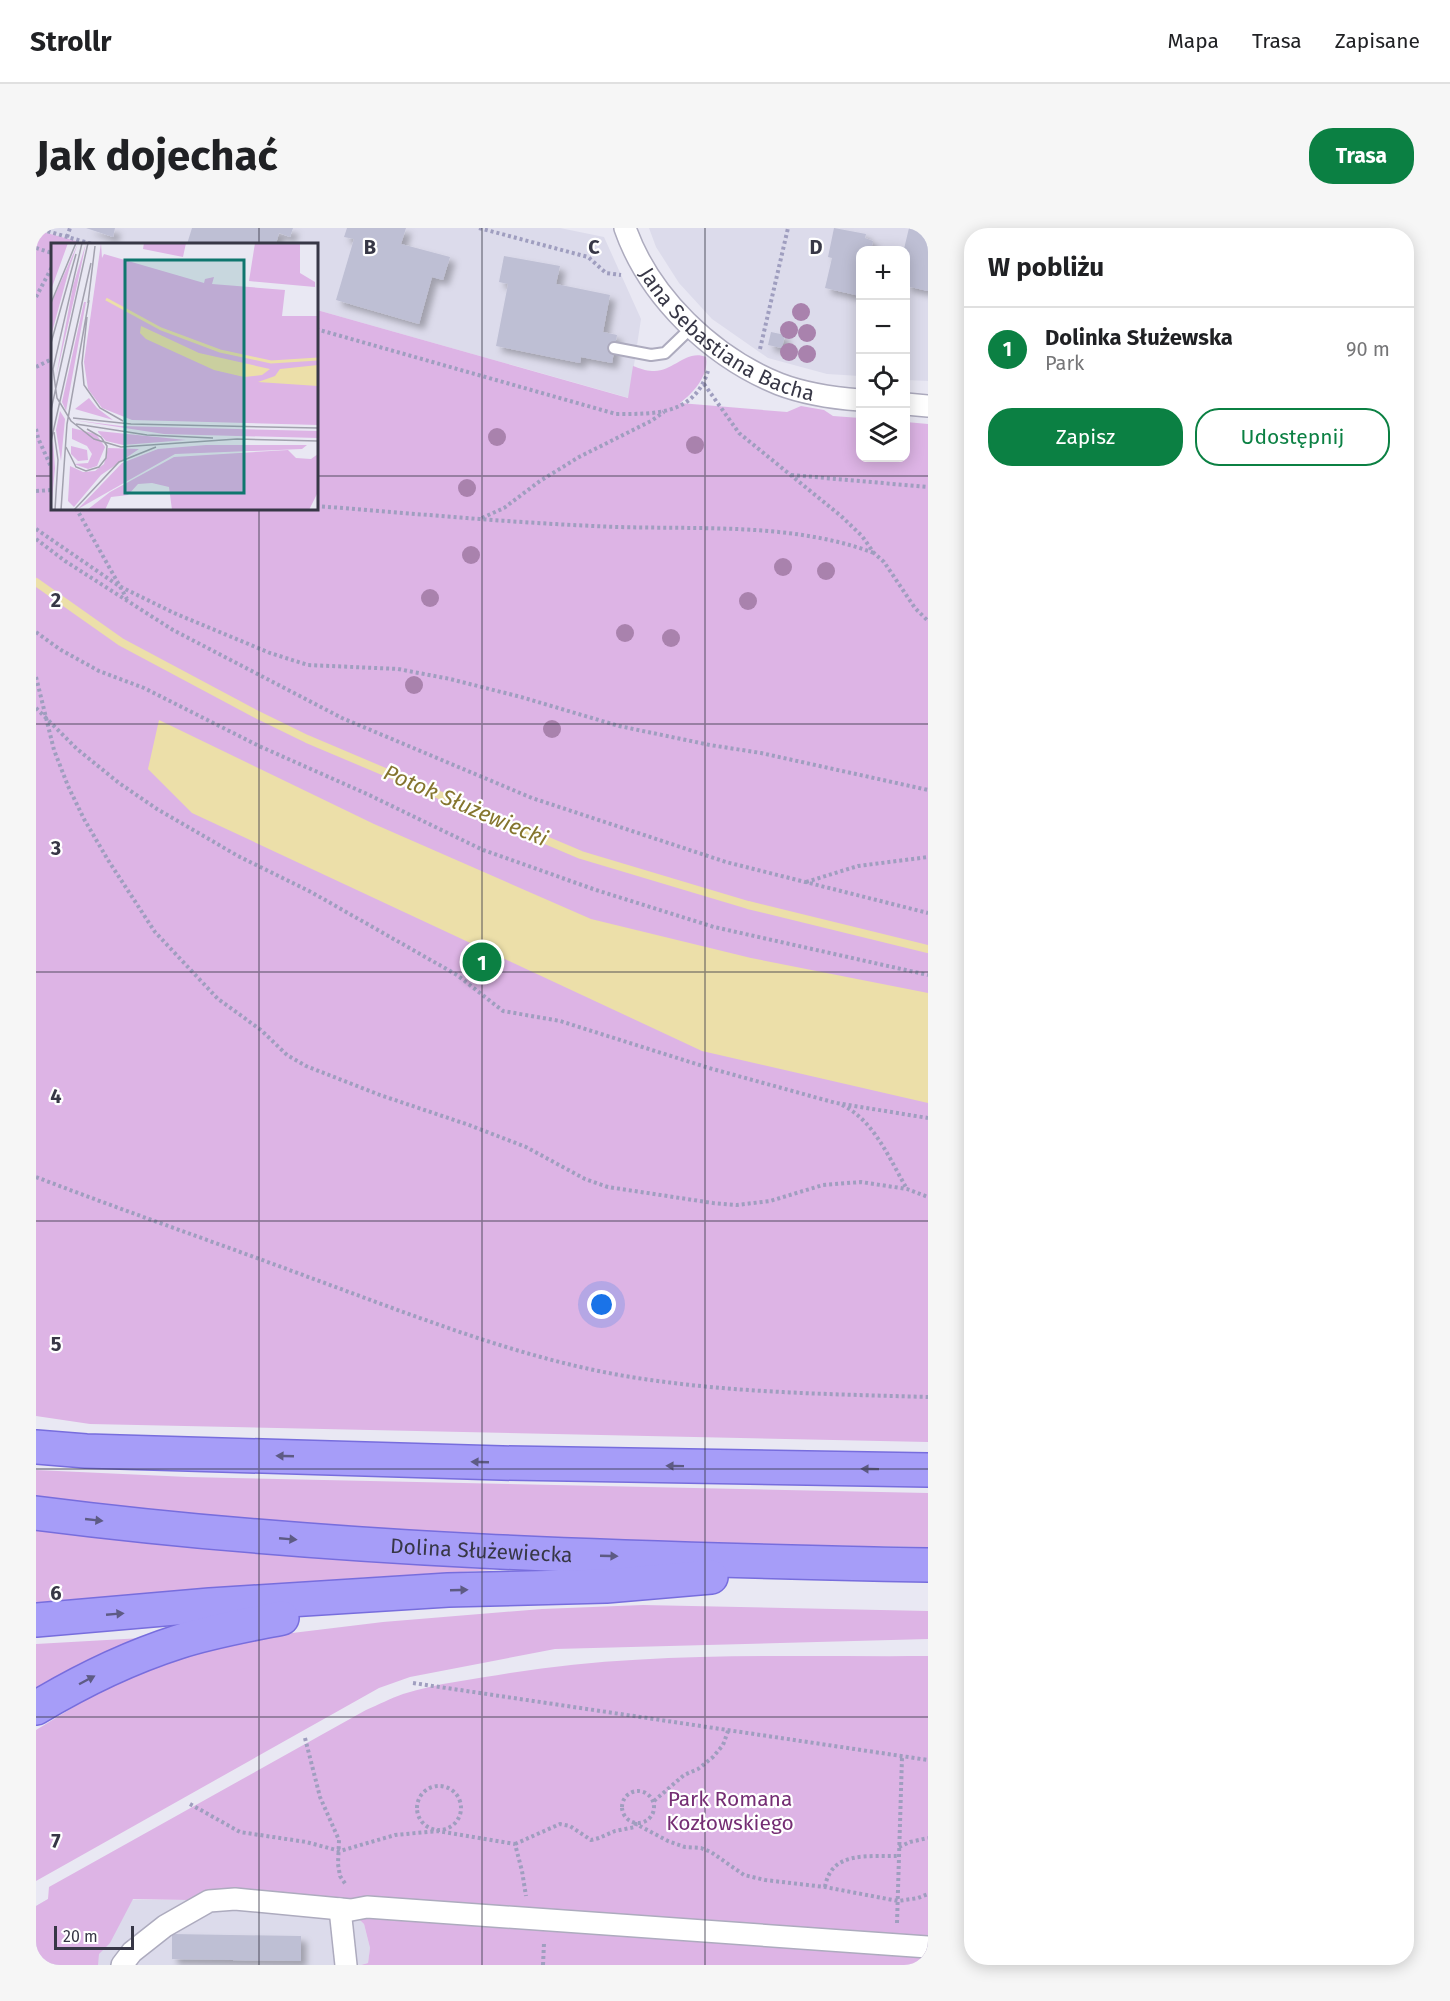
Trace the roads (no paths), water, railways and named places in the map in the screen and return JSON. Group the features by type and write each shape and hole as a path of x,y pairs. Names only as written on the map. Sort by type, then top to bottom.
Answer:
{"main road":[{"path":"36,1433 86,1451"},
{"path":"36,1447 86,1451 502,1463 928,1470"},
{"name":"Dolina Służewiecka","path":"36,1513 259,1537 458,1551 928,1565"},
{"path":"36,1620 210,1605 401,1593 606,1586 876,1564"},
{"path":"36,1708 115,1666 180,1641 401,1593"}],"street":[{"name":"Jana Sebastiana Bacha","path":"625,228 644,268 666,299 718,350 756,373 781,384 809,393 856,399"},
{"path":"910,404 928,406"},
{"path":"122,1965 132,1952 165,1926 210,1901 235,1899 340,1909 367,1907 928,1947"},
{"path":"340,1909 346,1965"}],"lane":[{"path":"614,348 651,356 665,353 692,327"}],"waterway":[{"name":"Potok Służewiecki","path":"36,582 121,642 254,713 307,739 581,855 748,905 928,949"}],"place":[{"name":"Dolinka Służewska","path":"482,962"}],"park label":[{"name":"Park Romana Kozłowskiego","path":"730,1811"}]}
